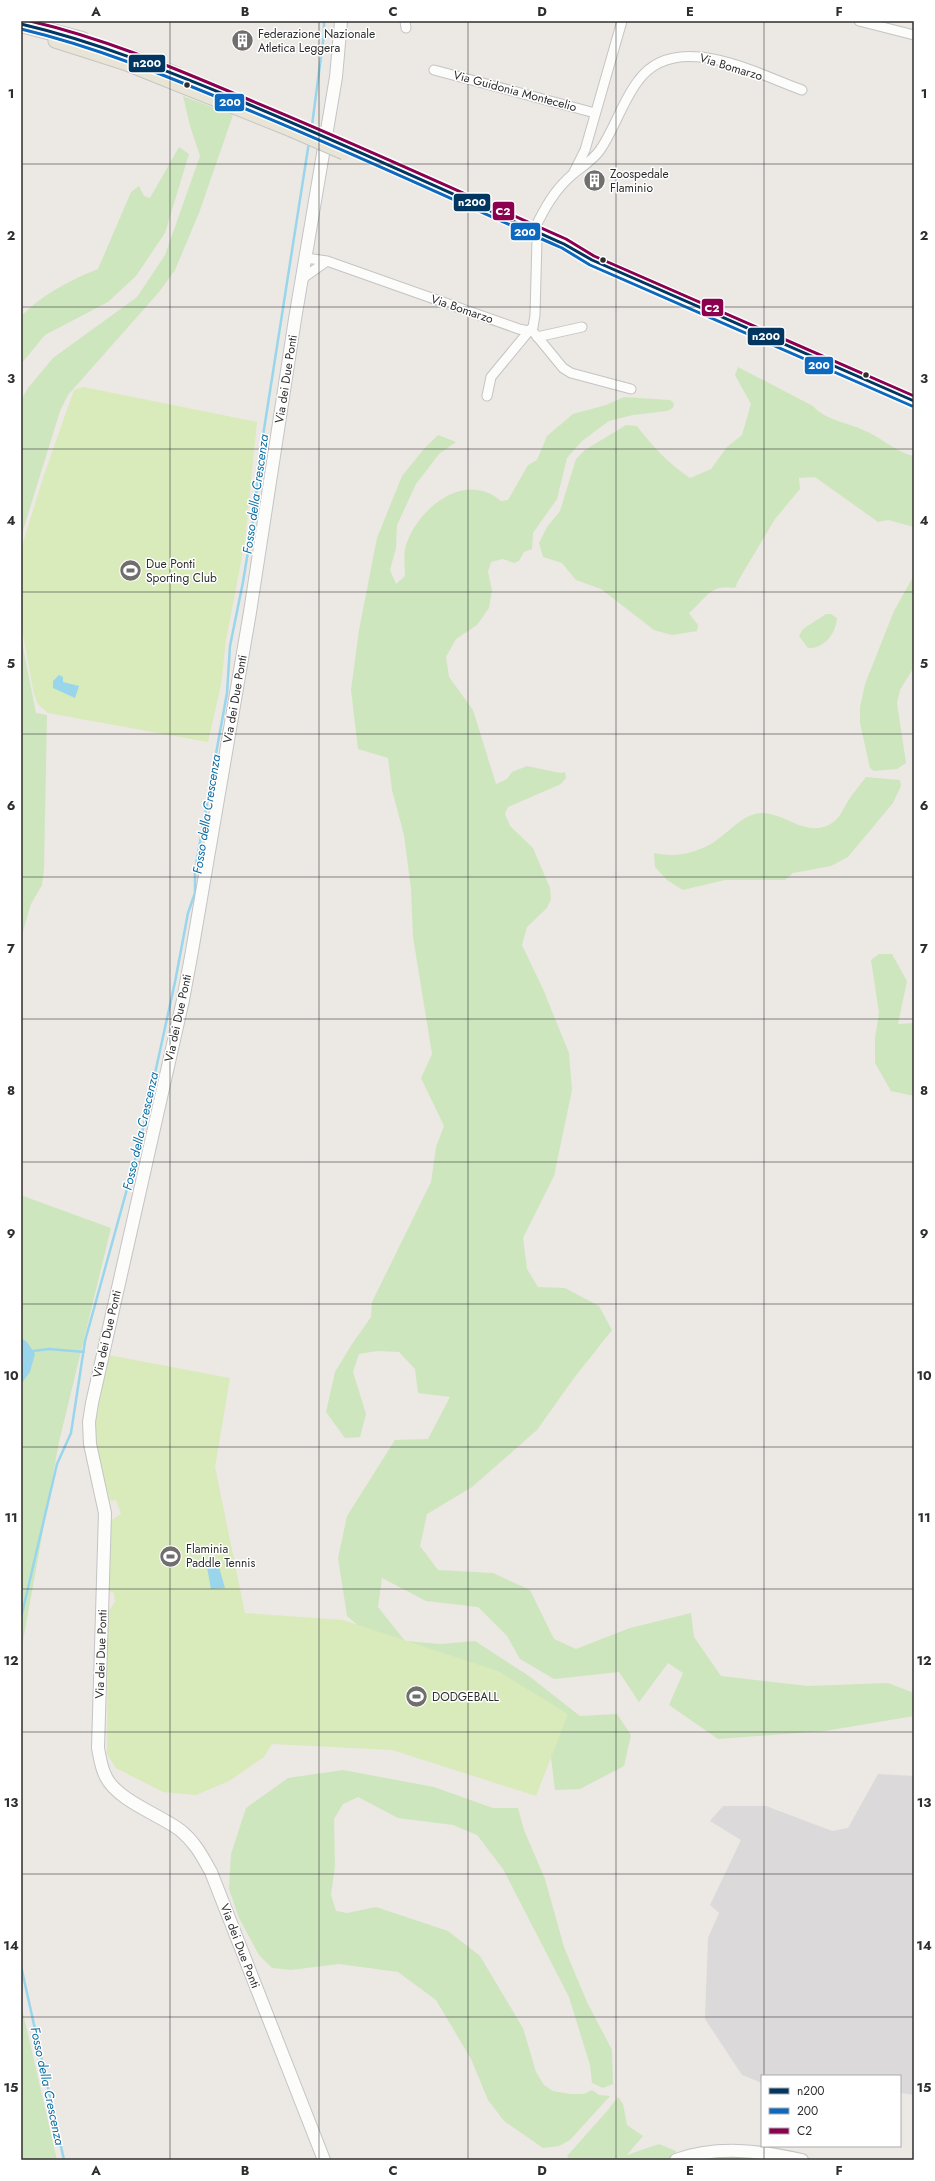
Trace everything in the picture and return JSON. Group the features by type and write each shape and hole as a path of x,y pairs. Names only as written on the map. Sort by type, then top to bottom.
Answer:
{"highway":[{"path":"21,24 82,40"}],"main road":[{"path":"21,32 87,50 292,127 345,149 535,234 568,252 580,254 914,401"},
{"path":"82,40 155,65 292,127"}],"street":[{"name":"Via dei Due Ponti","path":"324,2160 211,1872 199,1850 180,1831 116,1790 106,1778 101,1765 98,1748 105,1513 89,1434 92,1403 183,1000 192,951 250,612 336,77 341,21"},
{"path":"859,21 914,35"},
{"name":"Via Bomarzo","path":"573,174 584,150 620,22"},
{"name":"Via Bomarzo","path":"306,258 327,262 519,329 530,330 535,315 535,234 549,201 573,174 598,154 637,81 647,70 661,61 678,56 702,56 802,90"},
{"name":"Via Guidonia Montecelio","path":"434,70 595,113"},
{"path":"303,278 327,262"},
{"path":"537,337 582,328"},
{"path":"487,396 490,377 530,330 563,368 571,373 631,389"},
{"path":"676,2160 692,2154 722,2150 763,2153 802,2160"}],"shaded area":[{"path":"878,1774 914,1776 914,2095 901,2093 901,2075 761,2075 761,2083 742,2075 705,2019 708,1938 719,1913 710,1905 741,1840 710,1821 723,1806 766,1806 832,1831 848,1828"}],"green space":[{"path":"183,96 233,115 199,213 175,270 159,292 68,395 60,411 21,537 21,400 28,388 53,358 137,297 165,255 200,156 190,126"},
{"path":"179,147 189,154 165,233 136,276 108,302 45,335 21,364 21,316 47,295 77,278 98,269 131,192 139,186 144,196 150,198"},
{"path":"738,367 813,406 825,415 868,432 896,449 914,456 914,527 888,520 878,522 815,477 799,478 800,489 775,519 735,588 726,587 714,590 689,613 698,625 697,631 672,635 654,630 601,589 576,580 562,563 543,557 539,543 547,527 560,511 576,459 585,450 626,425 637,426 661,454 690,478 711,469 727,447 742,435 751,404 735,375"},
{"name":"Due Ponti Sporting Club","path":"83,387 257,422 245,541 226,640 221,685 208,742 48,713 38,704 34,694 21,624 21,549 44,475 74,390"},
{"path":"624,397 670,400 674,403 673,408 667,411 633,415 609,421 582,441 567,458 557,499 533,533 532,549 524,552 519,561 514,563 503,559 491,562 488,572 492,590 489,608 477,625 456,639 446,657 449,677 473,710 496,784 507,779 512,772 527,766 560,773 565,772 566,778 561,784 508,807 505,814 510,826 533,848 550,888 551,899 547,908 527,927 522,945 543,989 569,1053 572,1090 554,1176 523,1238 527,1269 538,1287 565,1288 599,1306 612,1330 574,1378 537,1430 472,1487 427,1514 420,1546 438,1570 493,1573 530,1590 554,1639 576,1649 630,1628 691,1613 694,1637 721,1676 808,1686 888,1683 914,1693 914,1716 825,1731 718,1739 669,1705 683,1673 668,1663 639,1702 619,1672 554,1679 520,1659 507,1636 478,1607 426,1601 382,1578 378,1607 405,1641 441,1644 475,1641 529,1676 580,1716 617,1714 631,1735 624,1766 580,1789 555,1790 547,1726 418,1677 347,1616 338,1558 347,1516 395,1440 428,1439 450,1397 418,1393 415,1369 399,1352 377,1351 359,1354 353,1372 366,1414 360,1437 345,1438 326,1412 335,1372 371,1317 372,1302 431,1182 436,1147 444,1126 421,1078 432,1054 413,937 411,889 404,835 392,790 388,758 358,749 351,690 359,630 377,538 402,476 423,450 438,435 456,442 439,454 416,484 397,525 396,548 390,570 396,584 405,576 405,548 412,531 421,518 432,507 444,498 458,492 473,490 487,492 501,501 508,500 528,465 537,460 547,436 573,414 606,405"},
{"path":"914,575 914,667 900,690 897,703 906,763 897,769 874,771 870,768 860,723 860,707 865,684 894,611"},
{"path":"826,614 831,614 837,618 832,635 819,646 808,648 799,636 803,629"},
{"path":"21,637 36,713 47,715 44,869 42,885 31,904 21,938"},
{"path":"866,777 900,780 901,786 893,803 848,857 831,866 793,873 785,880 725,880 683,890 667,880 655,867 654,853 671,855 688,853 704,848 744,819 756,814 771,814 805,827 823,827 837,819 850,798"},
{"path":"879,954 892,954 907,981 898,1024 914,1023 914,1096 891,1091 875,1063 875,1038 879,1013 871,960"},
{"path":"21,1193 23,1196 111,1228 59,1442 21,1652"},
{"name":"Flaminia Paddle Tennis","path":"108,1355 230,1378 215,1467 245,1613 343,1620 498,1671 568,1714 536,1796 392,1750 272,1744 264,1757 229,1781 196,1795 163,1792 116,1768 107,1754 108,1612 115,1602 114,1593 106,1590 108,1522 121,1514 116,1500 110,1501 95,1441 94,1421"},
{"path":"343,1770 434,1787 493,1808 518,1808 524,1830 545,1879 564,1947 587,2002 612,2050 613,2084 603,2088 592,2083 590,2065 569,1997 503,1869 477,1835 453,1825 398,1818 358,1797 343,1804 334,1819 335,1866 331,1895 336,1911 347,1913 376,1907 448,1931 480,1956 523,2028 536,2072 544,2085 553,2091 571,2094 584,2094 592,2090 599,2095 610,2096 570,2140 559,2146 543,2148 504,2121 488,2100 471,2059 436,2000 398,1972 339,1964 291,1970 272,1968 259,1955 239,1918 229,1889 231,1854 246,1808 288,1778"},
{"path":"21,2004 57,2160 21,2160"},
{"path":"618,2097 623,2104 627,2125 643,2136 627,2155 659,2144 676,2151 675,2160 570,2160 567,2156"},
{"path":"697,2157 759,2157 774,2160 690,2160"}],"water":[{"path":"59,675 63,677 63,682 79,686 75,698 53,688 53,681"},
{"path":"21,1338 27,1342 35,1354 30,1372 21,1384"},
{"path":"217,1560 225,1588 211,1589 206,1562"}],"waterway":[{"name":"Fosso della Crescenza","path":"311,133 324,34 324,21"},
{"name":"Fosso della Crescenza","path":"21,1618 57,1464 71,1433 85,1341 140,1142 175,982 188,913 195,893 195,870 227,693 230,646 243,582 254,515 260,455 309,142"},
{"path":"33,1351 49,1349 84,1352"},
{"name":"Fosso della Crescenza","path":"21,1966 64,2160"}],"transit line":[{"name":"C2","path":"30,21 84,36 137,54 189,74 281,113 566,239 594,256 914,396"},
{"name":"n200","path":"21,24 50,31 134,58 283,119 564,244 592,260 914,401"},
{"name":"200","path":"21,29 49,36 105,54 187,85 281,124 562,248 590,265 912,406"}],"place":[{"name":"Federazione Nazionale Atletica Leggera","path":"242,41"},
{"name":"Zoospedale Flaminio","path":"594,181"},
{"name":"Due Ponti Sporting Club","path":"130,571"},
{"name":"Flaminia Paddle Tennis","path":"170,1556"},
{"name":"DODGEBALL","path":"417,1697"}]}
